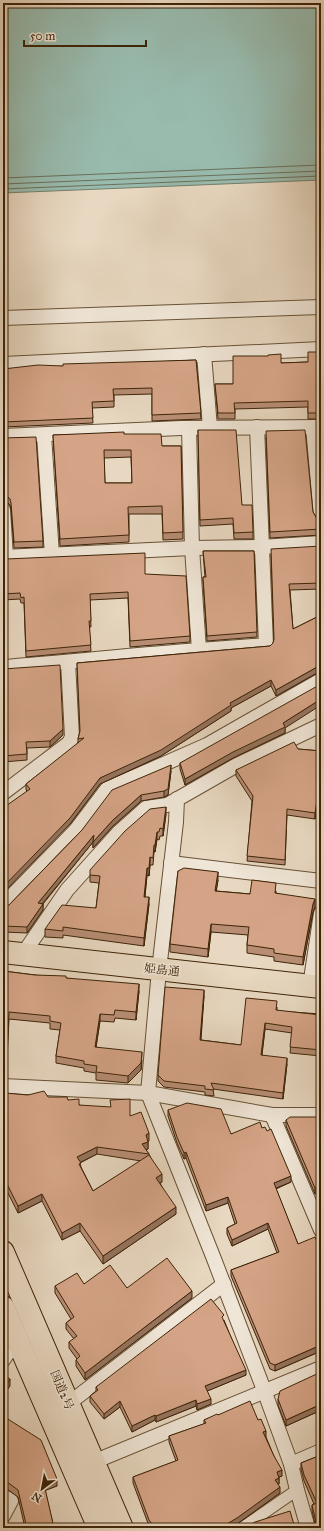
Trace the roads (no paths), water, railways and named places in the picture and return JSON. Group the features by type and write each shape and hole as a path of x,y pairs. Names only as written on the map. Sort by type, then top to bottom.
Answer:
{"main road":[{"name":"姫島通","path":"13,953 316,987"},
{"name":"国道2号","path":"3,1252 68,1404 99,1528"},
{"name":"国道2号","path":"3,1307 84,1466 122,1528"}],"street":[{"path":"3,318 321,307"},
{"path":"4,364 321,349"},
{"path":"204,354 210,428"},
{"path":"3,667 130,655 266,645 257,427"},
{"path":"3,436 189,428 317,427 321,517"},
{"path":"189,428 192,548 199,650"},
{"path":"44,435 52,555"},
{"path":"3,510 4,557 192,548 321,544"},
{"path":"3,793 69,743 72,738 68,662"},
{"path":"3,905 76,830 107,789 207,745 321,680"},
{"path":"13,953 119,832 146,808 167,804 237,765 321,725"},
{"path":"3,788 3,793"},
{"path":"177,799 148,1093 224,1284 264,1390 291,1464 296,1490 308,1528"},
{"path":"171,863 321,881"},
{"path":"316,987 321,913"},
{"path":"3,1086 148,1093 272,1115 321,1115"},
{"path":"272,1115 321,1230"},
{"path":"68,1404 224,1284"},
{"path":"84,1466 264,1390 321,1368"},
{"path":"291,1464 321,1451"},
{"path":"242,1528 296,1490"},
{"path":"3,1496 11,1501 3,1516"}],"water":[{"path":"3,3 321,3 321,180 3,193"}]}
